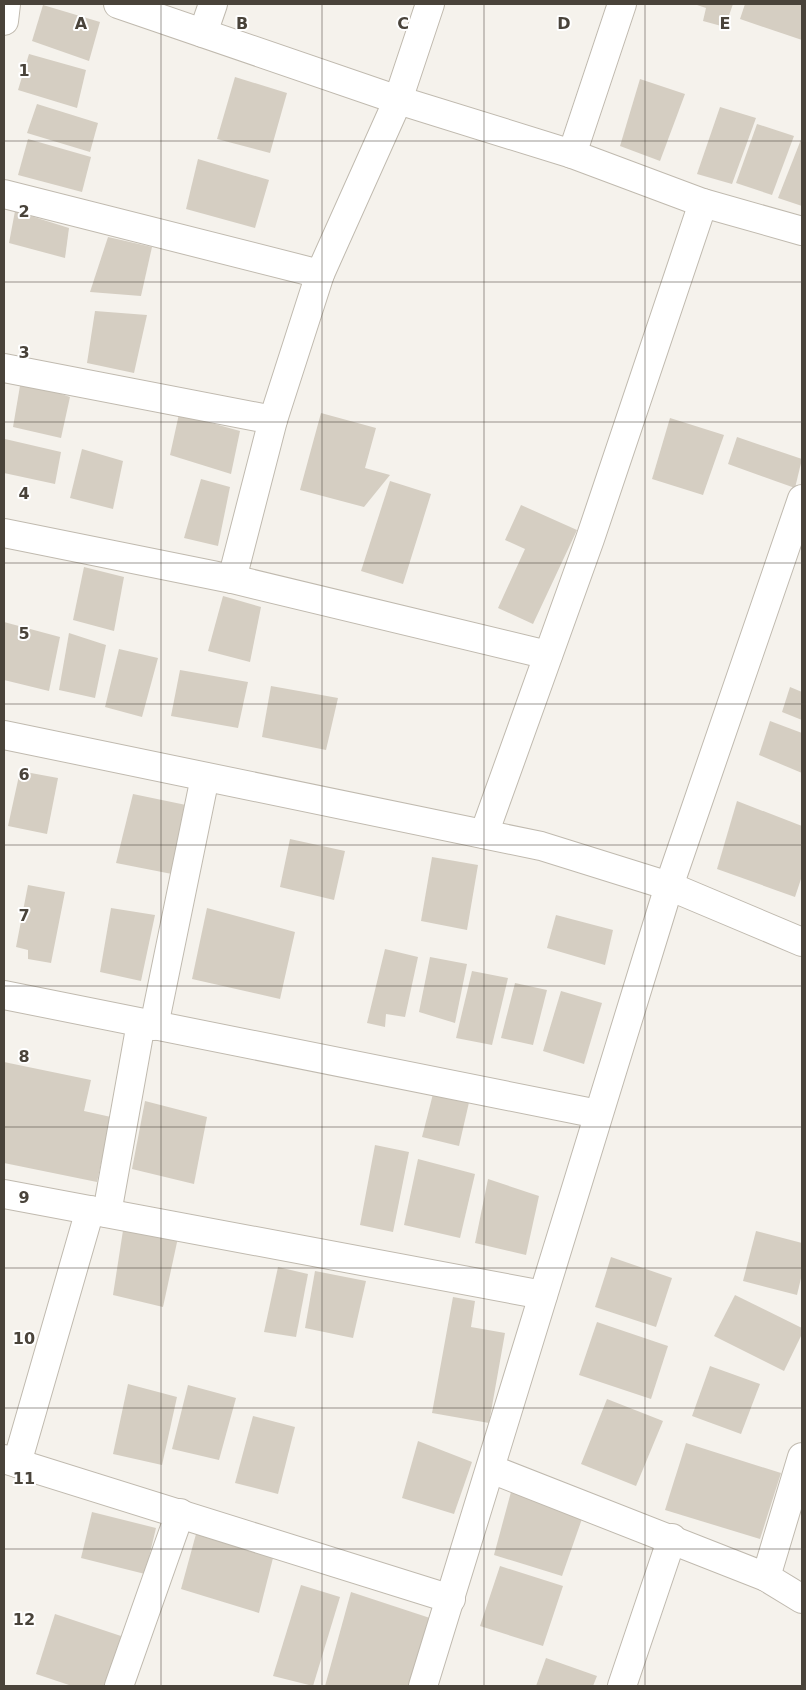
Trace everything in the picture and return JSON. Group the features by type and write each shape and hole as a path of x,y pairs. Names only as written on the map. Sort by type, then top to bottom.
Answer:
{"street":[{"path":"4,21 6,4"},
{"path":"118,4 398,100 572,154 703,203 802,230"},
{"path":"203,33 213,4"},
{"path":"232,579 273,420 320,274 398,100 430,4"},
{"path":"572,154 622,4"},
{"path":"4,194 320,274"},
{"path":"484,834 590,539 703,203"},
{"path":"4,368 273,420"},
{"path":"424,1686 668,886 802,499"},
{"path":"4,533 232,579 548,655"},
{"path":"4,735 541,846 668,886 802,942"},
{"path":"205,776 148,1025 98,1212 10,1461 451,1599"},
{"path":"4,995 598,1114"},
{"path":"4,1194 542,1295"},
{"path":"766,1576 802,1457"},
{"path":"491,1469 766,1576 802,1599"},
{"path":"119,1686 180,1513"},
{"path":"622,1686 672,1538"}],"building":[{"path":"694,4 733,4 725,27 703,21 706,8"},
{"path":"745,4 802,4 802,40 740,19"},
{"path":"43,5 100,22 89,61 32,41"},
{"path":"29,54 86,70 77,108 18,90"},
{"path":"235,77 287,93 270,153 217,139"},
{"path":"640,79 685,94 660,161 620,146"},
{"path":"37,104 98,123 90,152 27,133"},
{"path":"720,107 756,118 732,184 697,174"},
{"path":"757,124 794,136 772,195 736,183"},
{"path":"802,137 802,206 778,198"},
{"path":"28,139 91,157 82,192 18,175"},
{"path":"198,159 269,180 255,228 186,209"},
{"path":"15,211 69,228 65,258 9,243"},
{"path":"108,237 152,247 141,296 90,292"},
{"path":"95,311 147,315 134,373 87,363"},
{"path":"21,380 70,397 61,438 13,427"},
{"path":"321,413 376,428 365,468 390,475 364,507 300,490"},
{"path":"179,414 240,431 231,474 170,455"},
{"path":"670,418 724,435 703,495 652,479"},
{"path":"737,437 802,459 795,488 728,464"},
{"path":"5,439 61,452 55,484 4,473"},
{"path":"82,449 123,461 113,509 70,498"},
{"path":"201,479 230,487 218,546 184,538"},
{"path":"390,481 431,494 403,584 361,571"},
{"path":"521,505 577,530 533,624 498,608 525,549 505,540"},
{"path":"84,567 124,577 114,631 73,620"},
{"path":"223,596 261,607 250,662 208,651"},
{"path":"4,622 60,637 49,691 4,680"},
{"path":"69,633 106,645 95,698 59,690"},
{"path":"119,649 158,658 142,717 105,707"},
{"path":"180,670 248,682 238,728 171,716"},
{"path":"271,686 338,698 326,750 262,737"},
{"path":"790,687 802,692 802,720 782,712"},
{"path":"770,721 802,733 802,773 759,755"},
{"path":"20,771 58,778 47,834 8,826"},
{"path":"133,794 186,805 172,874 116,863"},
{"path":"737,801 802,826 802,876 795,897 717,869"},
{"path":"290,839 345,851 334,900 280,887"},
{"path":"432,857 478,865 467,930 421,921"},
{"path":"28,885 65,892 51,963 28,959 28,950 16,947"},
{"path":"111,908 155,915 141,981 100,972"},
{"path":"207,908 295,932 280,999 192,979"},
{"path":"556,915 613,930 605,965 547,948"},
{"path":"385,949 418,957 405,1017 386,1014 385,1027 367,1023"},
{"path":"430,957 467,964 455,1023 419,1012"},
{"path":"472,971 508,978 492,1045 456,1038"},
{"path":"515,983 547,990 533,1045 501,1038"},
{"path":"561,991 602,1003 584,1064 543,1051"},
{"path":"4,1062 91,1080 84,1111 111,1117 97,1182 4,1163"},
{"path":"434,1090 470,1098 459,1146 422,1137"},
{"path":"145,1101 207,1117 194,1184 132,1169"},
{"path":"375,1145 409,1152 393,1232 360,1225"},
{"path":"418,1159 475,1174 460,1238 404,1225"},
{"path":"488,1179 539,1196 526,1255 475,1243"},
{"path":"124,1224 179,1233 163,1307 113,1295"},
{"path":"756,1231 802,1243 802,1274 797,1295 743,1281"},
{"path":"611,1257 672,1278 656,1327 595,1307"},
{"path":"278,1267 308,1274 296,1337 264,1332"},
{"path":"315,1271 366,1281 353,1338 305,1328"},
{"path":"735,1295 802,1328 802,1334 784,1371 714,1336"},
{"path":"453,1297 475,1301 471,1327 505,1333 489,1423 432,1413"},
{"path":"597,1322 668,1346 651,1399 579,1375"},
{"path":"710,1366 760,1384 741,1434 692,1416"},
{"path":"128,1384 177,1397 162,1465 113,1454"},
{"path":"188,1385 236,1398 219,1460 172,1449"},
{"path":"607,1399 663,1421 636,1486 581,1464"},
{"path":"253,1416 295,1427 278,1494 235,1483"},
{"path":"418,1441 472,1462 454,1514 402,1498"},
{"path":"686,1443 781,1473 760,1539 665,1510"},
{"path":"511,1492 583,1516 562,1576 494,1555"},
{"path":"92,1512 156,1528 145,1574 81,1558"},
{"path":"196,1534 273,1558 259,1613 181,1589"},
{"path":"500,1566 563,1586 543,1646 480,1626"},
{"path":"301,1585 340,1597 313,1686 273,1676"},
{"path":"351,1592 436,1620 414,1686 325,1686"},
{"path":"55,1614 124,1637 107,1686 72,1686 36,1674"},
{"path":"546,1658 597,1676 593,1686 536,1686"}]}
